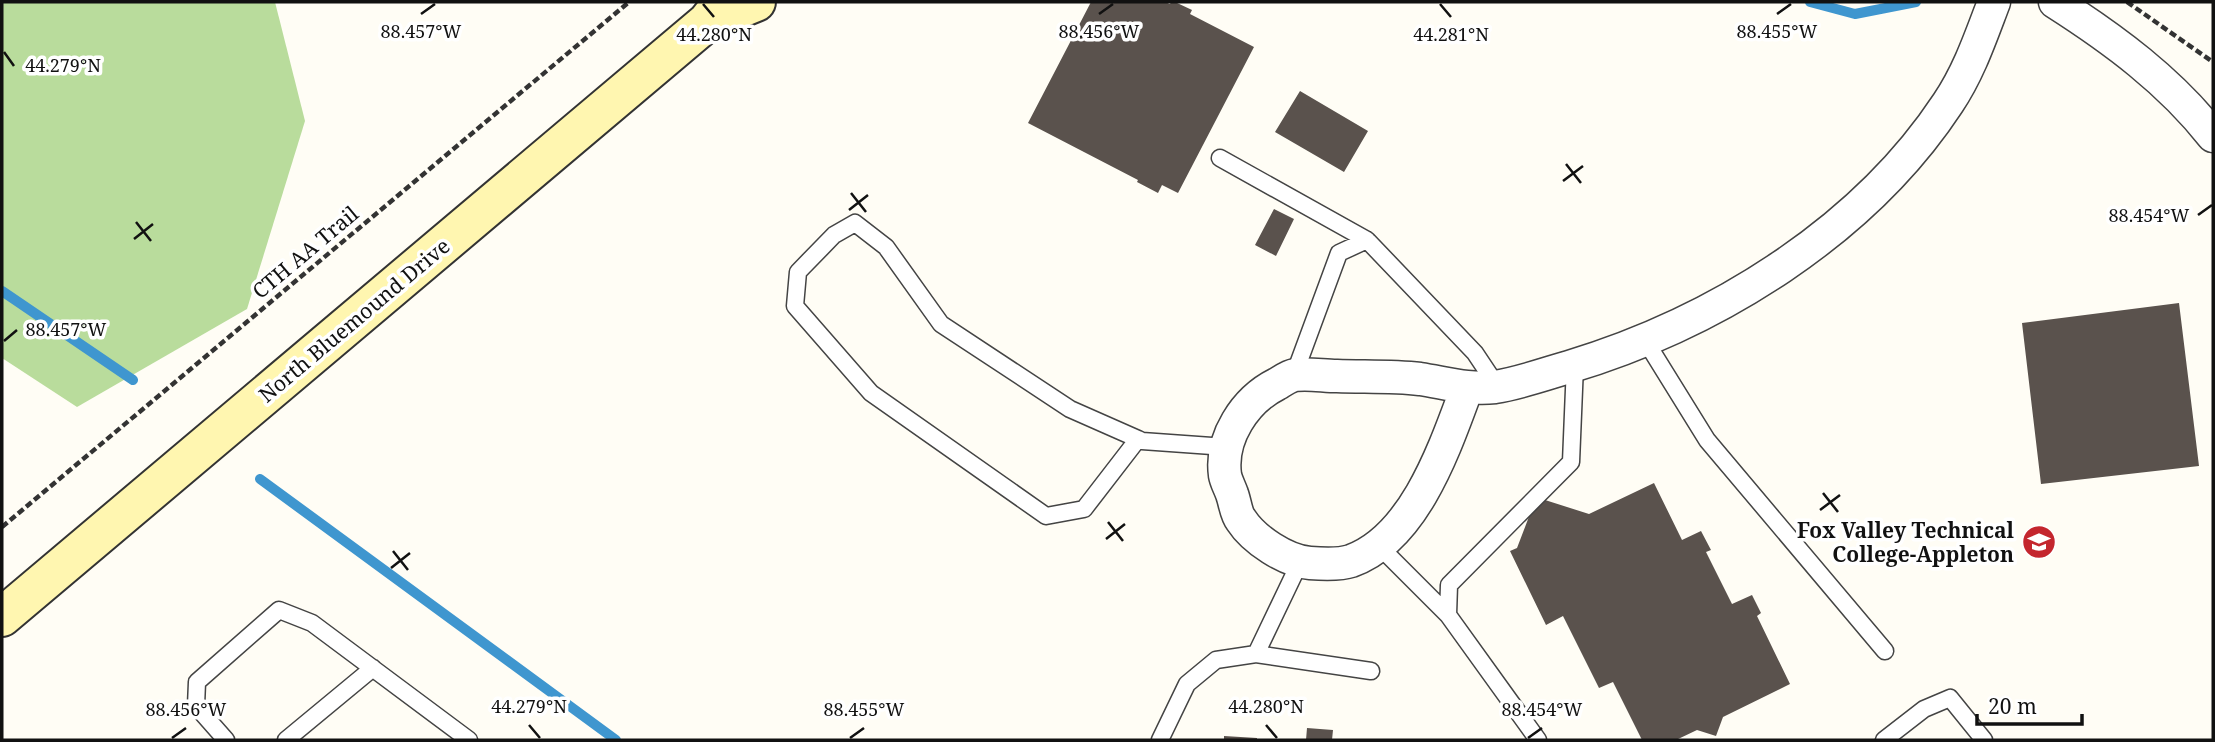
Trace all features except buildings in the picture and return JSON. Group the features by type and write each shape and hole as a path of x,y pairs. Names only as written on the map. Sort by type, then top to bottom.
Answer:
{"main road":[{"name":"North Bluemound Drive","path":"2,617 715,12 756,2"}],"street":[{"path":"1482,387 1449,437 1426,485 1401,524 1380,547 1349,562 1300,562 1270,549 1240,520 1225,474 1226,447 1252,400 1294,375 1418,379 1482,387 1619,352 1735,297 1779,269 1872,194 1914,148 1949,102 1970,64 1994,2"},
{"path":"2055,2 2092,25 2144,65 2213,136"}],"lane":[{"path":"1220,158 1367,240 1475,353 1482,387"},
{"path":"1138,439 1084,509 1046,516 871,393 796,306 798,272 834,235 855,223 886,247 942,324 1070,409 1138,439 1142,442 1226,447"},
{"path":"1294,375 1339,253 1367,240"},
{"path":"1645,340 1707,440 1885,651"},
{"path":"1448,615 1449,585 1571,462 1575,365"},
{"path":"1380,547 1448,615 1538,740"},
{"path":"1256,654 1300,562"},
{"path":"226,740 197,706 198,682 279,610 312,623 458,737"},
{"path":"1160,740 1187,684 1216,660 1256,654 1371,671"},
{"path":"286,740 373,668"},
{"path":"1884,740 1924,709 1950,698 1984,740"}],"path":[{"name":"CTH AA Trail","path":"2,527 629,2"},
{"path":"2127,2 2213,62"}],"green space":[{"path":"2,2 275,2 305,121 247,309 77,407 2,358"}],"waterway":[{"path":"1810,2 1855,14 1916,2"},
{"path":"2,291 133,380"},
{"path":"260,479 616,740"}],"place":[{"name":"Fox Valley Technical College-Appleton","path":"2039,542"}]}
